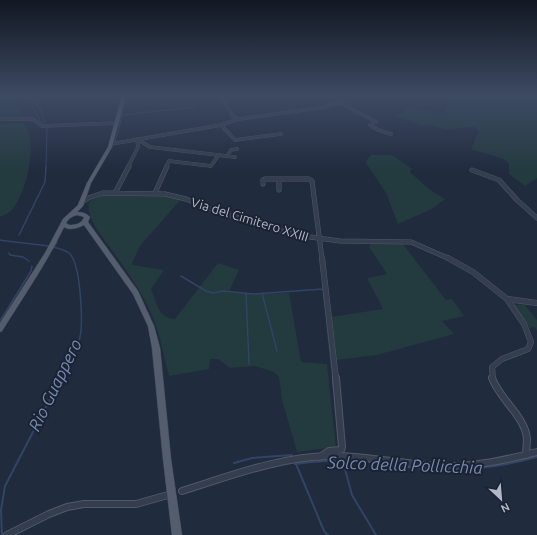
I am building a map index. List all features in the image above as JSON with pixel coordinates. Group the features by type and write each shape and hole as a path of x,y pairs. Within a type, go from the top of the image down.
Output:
{"main road":[{"path":"0,329 48,252 66,219 71,216 80,204 89,183 111,144 116,123"},
{"path":"57,236 85,222 87,217 83,214 80,204"},
{"path":"71,216 83,214"},
{"path":"85,222 140,300 149,320 158,360 167,459 177,535"},
{"path":"64,223 66,226 86,228 92,232"}],"street":[{"path":"36,121 42,126 116,123"},
{"path":"111,144 232,121"},
{"path":"374,121 376,122 370,124 371,126 391,134"},
{"path":"221,124 235,140 281,134"},
{"path":"137,139 150,147 235,157"},
{"path":"115,193 138,147 137,139"},
{"path":"227,156 231,150 237,148"},
{"path":"155,193 169,161 211,166 218,156"},
{"path":"472,170 499,180 517,200 537,218"},
{"path":"263,184 264,179 309,179 312,181 334,358 342,447 341,450 329,451 320,457"},
{"path":"279,179 279,190"},
{"name":"Via del Cimitero XXIII","path":"80,204 95,195 115,193 155,193 186,199 213,210 295,235 340,241 405,242 418,244 442,254 473,272 507,299"},
{"path":"507,299 537,303"},
{"path":"507,299 528,332 531,346 524,351 496,362 492,367 491,377 496,387 518,418 524,431 527,439 526,455"},
{"path":"182,491 268,466 293,460 320,457 375,458 442,466 482,464 537,452"},
{"path":"7,535 67,507 84,504 136,504 168,495"}],"green space":[{"path":"409,121 537,121 537,178 525,186 509,174 509,164 504,159 471,149 479,131 475,127 445,129 430,125 423,126"},
{"path":"23,123 29,133 31,143 28,174 21,195 16,204 10,212 0,217 0,124"},
{"path":"371,155 392,155 412,169 410,172 429,189 445,199 432,209 398,224 386,193 366,163"},
{"path":"153,192 183,197 140,246 132,263 133,265 164,270 151,289 159,309 165,316 175,319 218,263 239,270 229,292 264,294 289,293 301,362 327,364 336,447 297,452 282,400 279,377 274,372 255,366 230,368 218,359 210,359 209,369 169,376 159,334 142,295 93,222 88,208 89,201 102,195"},
{"path":"402,243 446,300 452,299 464,316 442,321 454,334 377,355 337,360 331,317 383,309 367,278 387,274 369,247 371,244"},
{"path":"524,304 537,320 537,331 534,327 530,328 513,305"}],"waterway":[{"path":"40,121 45,123"},
{"path":"119,128 121,121"},
{"path":"46,167 47,127"},
{"path":"115,142 119,130"},
{"path":"19,235 45,182 46,166"},
{"name":"Rio Guappero","path":"0,240 53,248"},
{"name":"Rio Guappero","path":"53,248 57,242"},
{"name":"Rio Guappero","path":"53,248 69,253 73,259 79,280 81,306 80,337 60,379"},
{"path":"9,253 10,255 23,257 29,261"},
{"path":"0,321 31,271 32,266"},
{"path":"181,276 206,291 213,293 223,291 262,293"},
{"path":"323,287 333,379"},
{"path":"262,293 323,289"},
{"path":"262,293 277,351"},
{"path":"246,294 249,364"},
{"name":"Rio Guappero","path":"2,535 1,510 5,486 61,378"},
{"path":"333,378 334,390"},
{"path":"335,400 336,414"},
{"name":"Solco della Pollicchia","path":"234,463 252,458 292,455"},
{"name":"Solco della Pollicchia","path":"295,464 356,460 420,468 469,469 496,466 537,457"},
{"path":"296,464 324,531 328,535"},
{"path":"345,469 352,495 376,535"}]}
